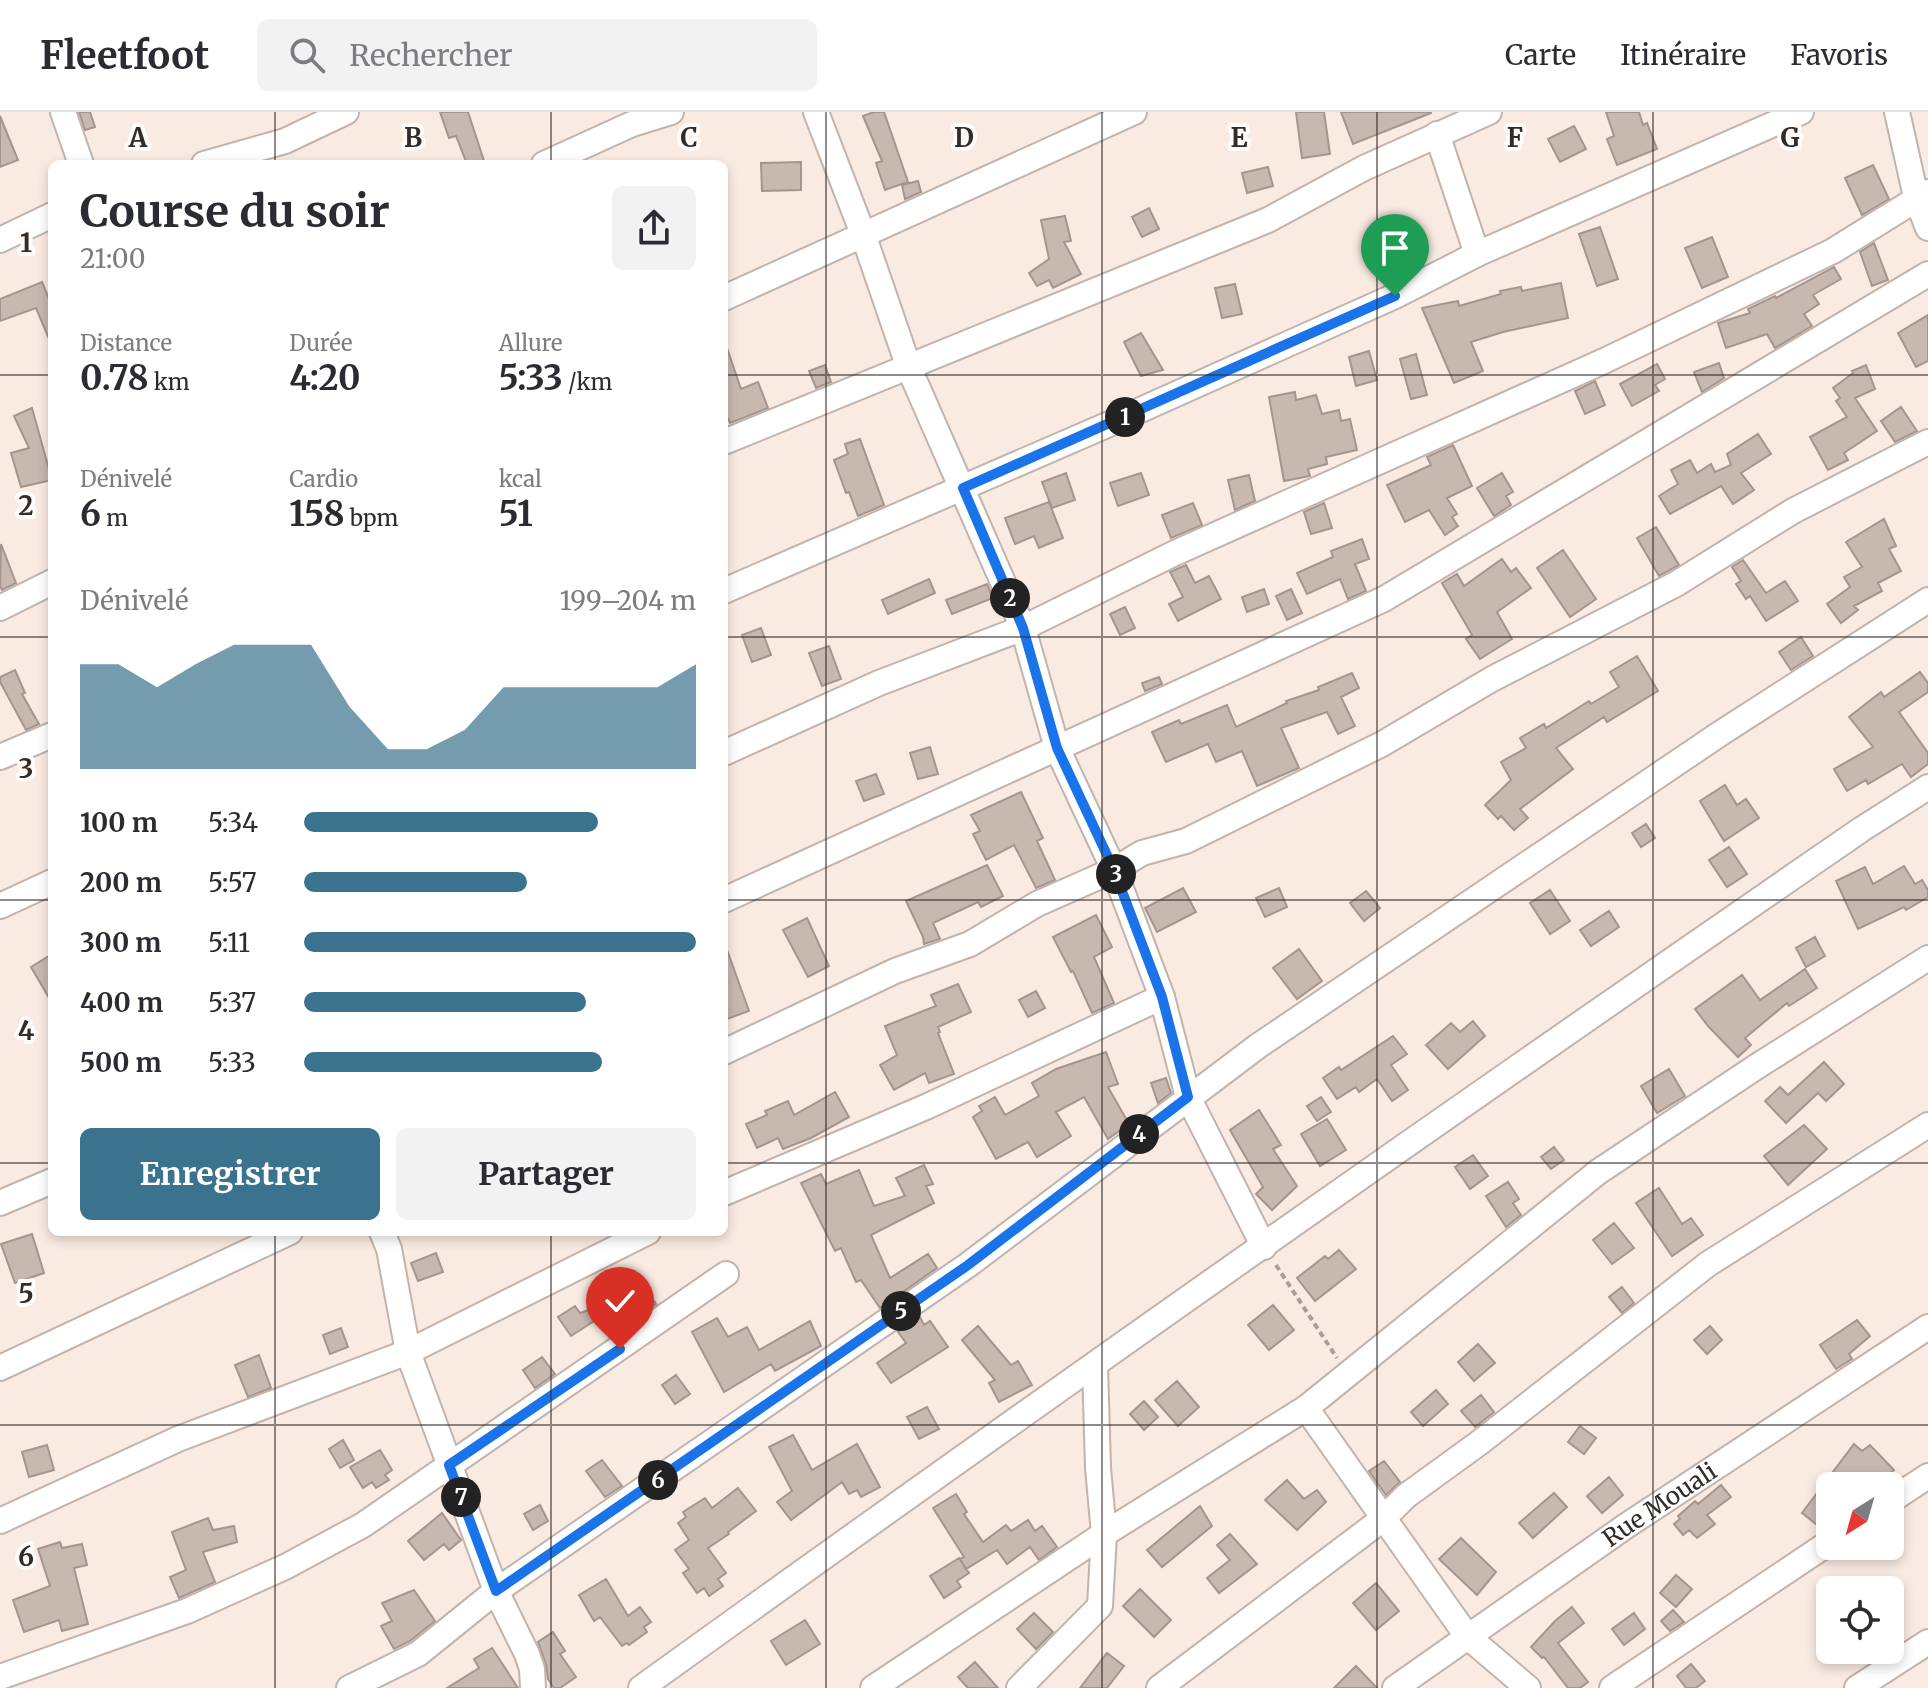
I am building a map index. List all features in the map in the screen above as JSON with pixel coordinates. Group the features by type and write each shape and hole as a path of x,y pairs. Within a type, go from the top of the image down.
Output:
{"street":[{"path":"63,112 80,160"},
{"path":"218,160 285,141 346,112"},
{"path":"553,160 632,124 671,112"},
{"path":"816,112 863,234 909,368 1023,628 1057,748 1114,870 1162,997 1188,1097 1264,1247"},
{"path":"728,296 1134,112"},
{"path":"728,440 1268,220 1364,168 1489,112"},
{"path":"728,589 1395,296 1477,254 1801,112"},
{"path":"1897,112 1922,194 1928,228"},
{"path":"1437,134 1477,254"},
{"path":"728,751 879,683 1023,628 1175,553 1604,361 1819,258 1922,194"},
{"path":"0,240 48,217"},
{"path":"728,898 1384,599 1928,274"},
{"path":"728,1050 895,971 970,944 1037,904 1114,870 1142,853 1186,841 1382,744 1492,679 1676,584 1793,511 1928,442"},
{"path":"0,608 48,584"},
{"path":"349,1688 418,1654 496,1591 968,1265 1258,1046 1721,733 1928,600"},
{"path":"0,757 48,737"},
{"path":"641,1688 975,1447 1264,1247 1443,1118 1849,838 1928,787"},
{"path":"0,906 48,884"},
{"path":"873,1688 1104,1534 1306,1408 1598,1172 1928,958"},
{"path":"728,1191 928,1106 1162,997"},
{"path":"1159,1688 1384,1518 1406,1496 1479,1443 1708,1264 1928,1125"},
{"path":"0,1203 48,1183"},
{"path":"0,1368 281,1236"},
{"path":"384,1236 389,1249 408,1352 496,1591 527,1654 533,1688"},
{"path":"0,1521 178,1439 408,1352 640,1236"},
{"path":"0,1677 187,1611 285,1567 363,1525 726,1274"},
{"name":"Rue Mouali","path":"1395,1688 1626,1526 1928,1327"},
{"path":"1019,1688 1100,1606 1104,1534 1098,1468 1095,1365"},
{"path":"1306,1408 1467,1636 1528,1688"},
{"path":"1904,1492 1928,1476"},
{"path":"1612,1688 1816,1551"},
{"path":"1857,1688 1928,1642"}],"path":[{"path":"1264,1247 1348,1375"}],"building":[{"path":"79,112 90,112 95,127 85,130"},
{"path":"440,112 468,112 484,160 465,160 456,136 449,138"},
{"path":"884,112 908,182 885,190 876,163 882,161 863,116"},
{"path":"1296,112 1324,112 1330,154 1302,158"},
{"path":"1341,112 1431,112 1431,113 1353,144"},
{"path":"1606,112 1639,112 1657,149 1617,165 1607,139 1614,136"},
{"path":"0,116 18,160 0,167"},
{"path":"1574,126 1586,149 1560,162 1548,139"},
{"path":"801,162 801,190 762,191 761,163"},
{"path":"1873,165 1889,199 1862,215 1845,178"},
{"path":"1268,167 1273,186 1247,193 1242,173"},
{"path":"918,181 921,192 905,199 902,185"},
{"path":"1149,208 1159,229 1142,237 1132,217"},
{"path":"1065,216 1071,241 1064,242 1081,274 1053,288 1049,280 1037,286 1029,273 1049,259 1041,220"},
{"path":"1600,227 1618,279 1597,286 1579,234"},
{"path":"1401,228 1404,246 1384,249 1381,232"},
{"path":"1712,237 1728,277 1702,288 1685,248"},
{"path":"1874,243 1888,280 1872,286 1860,252"},
{"path":"1834,267 1841,279 1813,295 1819,304 1804,314 1812,326 1775,348 1767,334 1726,348 1718,323 1750,313 1748,309 1776,298"},
{"path":"42,282 48,296 48,336 36,308 0,321 0,299"},
{"path":"1561,283 1568,318 1471,342 1483,371 1454,383 1422,308 1458,301 1459,306 1501,294 1500,291 1521,287 1522,291"},
{"path":"1235,284 1242,314 1222,318 1215,288"},
{"path":"1928,315 1928,361 1916,367 1898,333"},
{"path":"1141,333 1163,370 1141,376 1124,342"},
{"path":"728,351 741,389 758,382 768,408 730,423"},
{"path":"1369,351 1377,380 1356,386 1349,357"},
{"path":"1416,354 1427,395 1411,399 1400,359"},
{"path":"1719,363 1724,378 1702,392 1694,372"},
{"path":"1657,364 1665,379 1655,385 1659,391 1632,406 1620,384"},
{"path":"825,365 831,382 816,388 809,371"},
{"path":"1866,365 1875,389 1855,398 1877,431 1844,453 1848,460 1828,470 1810,437 1847,417 1836,401 1840,398 1833,388 1852,371"},
{"path":"1595,381 1605,405 1585,414 1575,391"},
{"path":"1295,392 1296,400 1316,395 1322,414 1339,410 1341,421 1350,419 1357,450 1326,457 1327,464 1308,469 1310,476 1284,481 1269,397"},
{"path":"1901,407 1917,431 1895,442 1881,421"},
{"path":"32,408 48,466 48,481 21,487 11,453 29,448 14,416"},
{"path":"1758,434 1771,454 1741,473 1754,490 1733,504 1721,486 1670,514 1659,496 1678,484 1671,470 1690,460 1697,473 1711,464 1715,472 1731,465 1727,454"},
{"path":"860,439 884,505 858,516 834,460 848,454 845,444"},
{"path":"1453,445 1472,486 1447,498 1457,514 1452,517 1458,526 1445,535 1429,510 1405,522 1387,485 1431,465 1427,457"},
{"path":"1066,473 1075,500 1052,508 1042,482"},
{"path":"1141,473 1149,495 1118,506 1110,483"},
{"path":"1502,473 1513,492 1506,496 1511,505 1494,516 1477,488"},
{"path":"1249,475 1255,501 1235,510 1228,480"},
{"path":"1049,502 1063,538 1039,548 1034,536 1015,544 1005,518"},
{"path":"1193,503 1202,525 1171,538 1162,515"},
{"path":"1324,503 1332,528 1311,534 1304,512"},
{"path":"1884,519 1896,546 1889,549 1901,571 1878,583 1882,591 1854,606 1858,610 1841,623 1827,604 1850,587 1844,577 1862,567 1846,542"},
{"path":"1656,527 1679,565 1659,576 1637,538"},
{"path":"1362,539 1369,559 1355,564 1366,591 1348,599 1340,579 1307,594 1297,573 1333,557 1331,551"},
{"path":"1,544 16,583 2,590 0,586"},
{"path":"1563,550 1596,599 1570,617 1537,568"},
{"path":"1502,559 1511,572 1516,568 1531,588 1497,612 1512,639 1480,659 1466,639 1472,635 1442,583 1457,574 1464,586"},
{"path":"1743,560 1766,593 1785,581 1798,601 1766,621 1750,596 1746,599 1736,584 1741,581 1732,567"},
{"path":"1186,565 1195,583 1209,576 1221,599 1178,621 1169,604 1183,597 1170,572"},
{"path":"929,579 935,593 888,614 882,600"},
{"path":"987,584 993,598 952,614 946,600"},
{"path":"1264,589 1269,604 1247,612 1242,597"},
{"path":"1291,589 1302,613 1287,620 1276,596"},
{"path":"1125,607 1135,628 1120,635 1110,614"},
{"path":"761,628 771,655 752,662 742,635"},
{"path":"1801,637 1813,656 1791,670 1779,652"},
{"path":"829,646 841,679 822,686 809,653"},
{"path":"1637,656 1658,691 1607,722 1604,717 1556,748 1573,769 1520,809 1528,818 1514,830 1501,816 1498,819 1485,805 1511,780 1501,762 1526,748 1520,738 1544,724 1546,728 1589,701 1591,704 1619,687 1610,672"},
{"path":"15,670 25,693 22,694 39,724 26,730 0,682 0,677"},
{"path":"1920,672 1928,683 1928,692 1899,712 1928,753 1928,764 1911,777 1902,764 1868,784 1866,780 1847,791 1834,769 1873,747 1849,717 1881,692 1884,697"},
{"path":"1352,673 1359,688 1341,697 1355,726 1338,734 1327,712 1281,728 1299,768 1257,786 1242,751 1216,762 1208,744 1166,762 1152,732 1227,705 1236,727 1286,701 1319,690 1318,687"},
{"path":"1159,677 1162,684 1145,691 1142,683"},
{"path":"930,747 938,774 918,779 910,753"},
{"path":"876,774 884,794 864,801 856,781"},
{"path":"1725,785 1737,805 1746,799 1759,818 1724,841 1700,801"},
{"path":"1021,792 1043,838 1037,841 1055,880 1036,888 1014,845 986,860 973,834 980,831 971,815"},
{"path":"1646,824 1655,838 1641,847 1632,833"},
{"path":"1729,847 1747,874 1727,887 1709,860"},
{"path":"987,865 1003,896 981,907 978,902 933,923 940,939 924,944 906,901"},
{"path":"1904,866 1915,884 1922,880 1928,897 1906,910 1904,907 1858,929 1836,881 1865,867 1873,884"},
{"path":"1183,888 1196,912 1157,932 1145,908"},
{"path":"1279,888 1287,907 1265,917 1256,898"},
{"path":"1550,890 1570,921 1550,934 1530,903"},
{"path":"1366,891 1380,908 1364,921 1350,903"},
{"path":"1609,911 1619,927 1591,946 1580,930"},
{"path":"1096,915 1112,947 1094,957 1114,1003 1092,1013 1053,937"},
{"path":"807,918 829,966 808,977 783,930"},
{"path":"1815,937 1825,956 1806,967 1796,948"},
{"path":"1299,949 1322,981 1297,999 1273,968"},
{"path":"728,953 749,1011 728,1019"},
{"path":"48,956 48,996 31,967"},
{"path":"1805,969 1817,988 1789,1006 1787,1003 1745,1038 1751,1045 1738,1057 1695,1009 1742,975 1760,1000"},
{"path":"958,984 971,1012 938,1027 954,1074 929,1083 925,1073 894,1090 880,1065 897,1055 885,1026 936,1006 931,995"},
{"path":"1036,991 1045,1008 1028,1017 1019,1000"},
{"path":"1473,1021 1485,1036 1448,1069 1426,1045 1451,1023 1460,1032"},
{"path":"1393,1036 1407,1054 1391,1065 1408,1090 1392,1101 1377,1079 1359,1092 1356,1087 1337,1099 1323,1078 1339,1067 1341,1070"},
{"path":"1106,1052 1118,1084 1108,1087 1129,1124 1108,1139 1084,1097 1056,1112 1071,1136 1037,1157 1028,1142 996,1159 973,1117 982,1111 979,1106 995,1097 1005,1115 1039,1096 1032,1083 1056,1069"},
{"path":"1824,1062 1844,1084 1826,1101 1818,1093 1786,1123 1765,1101 1780,1087 1788,1095"},
{"path":"1669,1069 1685,1096 1657,1113 1641,1086"},
{"path":"1166,1078 1171,1093 1158,1103 1151,1083"},
{"path":"835,1092 849,1117 783,1149 778,1138 757,1148 746,1124 788,1101 794,1115"},
{"path":"1321,1097 1331,1112 1317,1121 1307,1106"},
{"path":"1259,1110 1281,1145 1273,1149 1297,1186 1272,1210 1256,1194 1263,1187 1230,1130"},
{"path":"1327,1119 1346,1150 1320,1166 1301,1134"},
{"path":"1804,1125 1827,1149 1788,1185 1764,1156"},
{"path":"1554,1147 1564,1160 1551,1169 1541,1157"},
{"path":"1473,1155 1488,1176 1470,1189 1455,1167"},
{"path":"924,1165 933,1184 926,1186 934,1203 871,1235 890,1278 928,1254 937,1268 880,1308 861,1280 856,1282 841,1248 835,1251 801,1183 821,1174 826,1184 859,1170 874,1206 905,1196 896,1178"},
{"path":"1508,1182 1519,1199 1513,1203 1521,1215 1506,1227 1486,1196"},
{"path":"1659,1188 1682,1224 1691,1218 1703,1235 1672,1256 1636,1203"},
{"path":"1614,1223 1634,1248 1612,1264 1593,1240"},
{"path":"32,1234 44,1273 15,1283 1,1244"},
{"path":"1339,1250 1356,1269 1315,1301 1297,1278 1325,1256 1328,1259"},
{"path":"436,1253 443,1272 418,1281 411,1263"},
{"path":"641,1281 656,1304 632,1321 628,1314 601,1324 599,1318 571,1336 558,1317 575,1306 580,1313 618,1300 616,1297"},
{"path":"1622,1287 1634,1303 1622,1313 1609,1297"},
{"path":"1273,1305 1294,1330 1269,1350 1248,1325"},
{"path":"920,1317 924,1325 930,1321 948,1347 891,1383 877,1363 906,1343 898,1332"},
{"path":"717,1318 728,1337 747,1327 759,1350 810,1321 821,1346 775,1371 771,1364 724,1392 692,1332"},
{"path":"1857,1320 1870,1336 1849,1354 1852,1359 1836,1369 1820,1345"},
{"path":"978,1326 1011,1365 1018,1361 1032,1385 999,1402 989,1383 995,1380 962,1340"},
{"path":"1710,1326 1722,1340 1707,1354 1694,1340"},
{"path":"341,1328 348,1347 330,1354 323,1335"},
{"path":"1478,1344 1495,1363 1474,1381 1458,1362"},
{"path":"259,1355 271,1388 248,1397 235,1365"},
{"path":"542,1357 555,1374 535,1388 523,1370"},
{"path":"676,1375 690,1394 675,1404 662,1385"},
{"path":"1177,1381 1199,1407 1178,1426 1155,1400"},
{"path":"1436,1390 1448,1404 1423,1426 1411,1412"},
{"path":"1481,1395 1494,1412 1475,1427 1461,1411"},
{"path":"1144,1401 1158,1417 1144,1430 1130,1414"},
{"path":"927,1407 939,1429 919,1439 907,1417"},
{"path":"1580,1426 1596,1438 1584,1454 1568,1442"},
{"path":"793,1435 812,1470 857,1444 880,1487 861,1497 857,1490 849,1494 842,1482 791,1520 777,1502 792,1491 769,1447"},
{"path":"343,1440 354,1460 340,1468 329,1449"},
{"path":"1854,1444 1862,1451 1870,1445 1894,1470 1892,1472 1833,1472"},
{"path":"47,1445 54,1470 29,1477 22,1452"},
{"path":"380,1450 392,1470 385,1475 389,1480 376,1488 372,1482 363,1488 350,1467"},
{"path":"602,1460 622,1486 605,1497 586,1471"},
{"path":"1384,1461 1400,1482 1386,1495 1369,1471"},
{"path":"1609,1477 1623,1495 1602,1513 1587,1496"},
{"path":"1287,1480 1304,1499 1317,1490 1326,1502 1297,1530 1265,1500"},
{"path":"1721,1485 1731,1497 1707,1515 1715,1524 1697,1538 1689,1530 1683,1535 1674,1524 1680,1519 1678,1516"},
{"path":"738,1488 756,1511 708,1548 726,1573 718,1579 723,1586 709,1596 704,1588 697,1593 683,1573 689,1569 675,1550 689,1540 678,1523 686,1517 683,1512 705,1498 712,1508"},
{"path":"1554,1493 1567,1507 1533,1538 1519,1523"},
{"path":"956,1494 967,1512 964,1514 983,1542 1006,1525 1011,1531 1028,1520 1035,1531 1042,1526 1057,1547 1039,1560 1030,1547 1007,1564 997,1550 966,1569 960,1559 964,1557 933,1508"},
{"path":"1816,1494 1816,1524 1802,1513"},
{"path":"540,1505 548,1521 533,1530 524,1514"},
{"path":"1200,1506 1212,1526 1162,1567 1147,1550"},
{"path":"442,1513 461,1540 449,1550 444,1544 424,1560 408,1541"},
{"path":"208,1518 213,1530 234,1526 237,1542 203,1552 215,1582 179,1598 170,1577 186,1570 172,1532"},
{"path":"1230,1534 1257,1564 1219,1593 1207,1578 1230,1560 1217,1545"},
{"path":"1461,1538 1496,1572 1477,1595 1439,1559"},
{"path":"60,1542 62,1548 82,1544 87,1565 74,1568 88,1624 62,1631 59,1620 24,1632 13,1600 50,1586 38,1549"},
{"path":"959,1558 969,1573 957,1581 961,1587 944,1598 930,1576"},
{"path":"1676,1575 1692,1589 1676,1607 1660,1593"},
{"path":"606,1579 628,1616 640,1607 651,1622 644,1627 647,1632 629,1645 622,1646 600,1617 594,1621 579,1595"},
{"path":"1376,1583 1399,1611 1376,1630 1353,1603"},
{"path":"1140,1589 1171,1620 1154,1637 1123,1606"},
{"path":"414,1590 435,1621 410,1641 394,1649 381,1626 392,1621 382,1603"},
{"path":"1572,1607 1584,1623 1558,1643 1588,1682 1580,1688 1568,1688 1544,1657 1531,1647"},
{"path":"1673,1610 1684,1622 1670,1631 1661,1621"},
{"path":"1034,1613 1053,1632 1036,1649 1017,1629"},
{"path":"1634,1613 1645,1629 1624,1645 1612,1629"},
{"path":"805,1620 820,1644 786,1665 771,1641"},
{"path":"553,1632 565,1651 560,1654 576,1677 560,1688 554,1688 548,1679 538,1642"},
{"path":"492,1648 518,1688 447,1688 479,1668 474,1659"},
{"path":"1107,1653 1124,1666 1107,1688 1080,1688"},
{"path":"975,1662 998,1688 968,1688 958,1677"},
{"path":"1691,1664 1705,1681 1696,1688 1686,1688 1677,1676"},
{"path":"1356,1666 1377,1688 1334,1688"}],"route":[{"path":"620,1349 449,1465 496,1591 968,1265 1188,1097 1162,997 1114,870 1057,748 1023,628 963,488 1395,296"}]}
